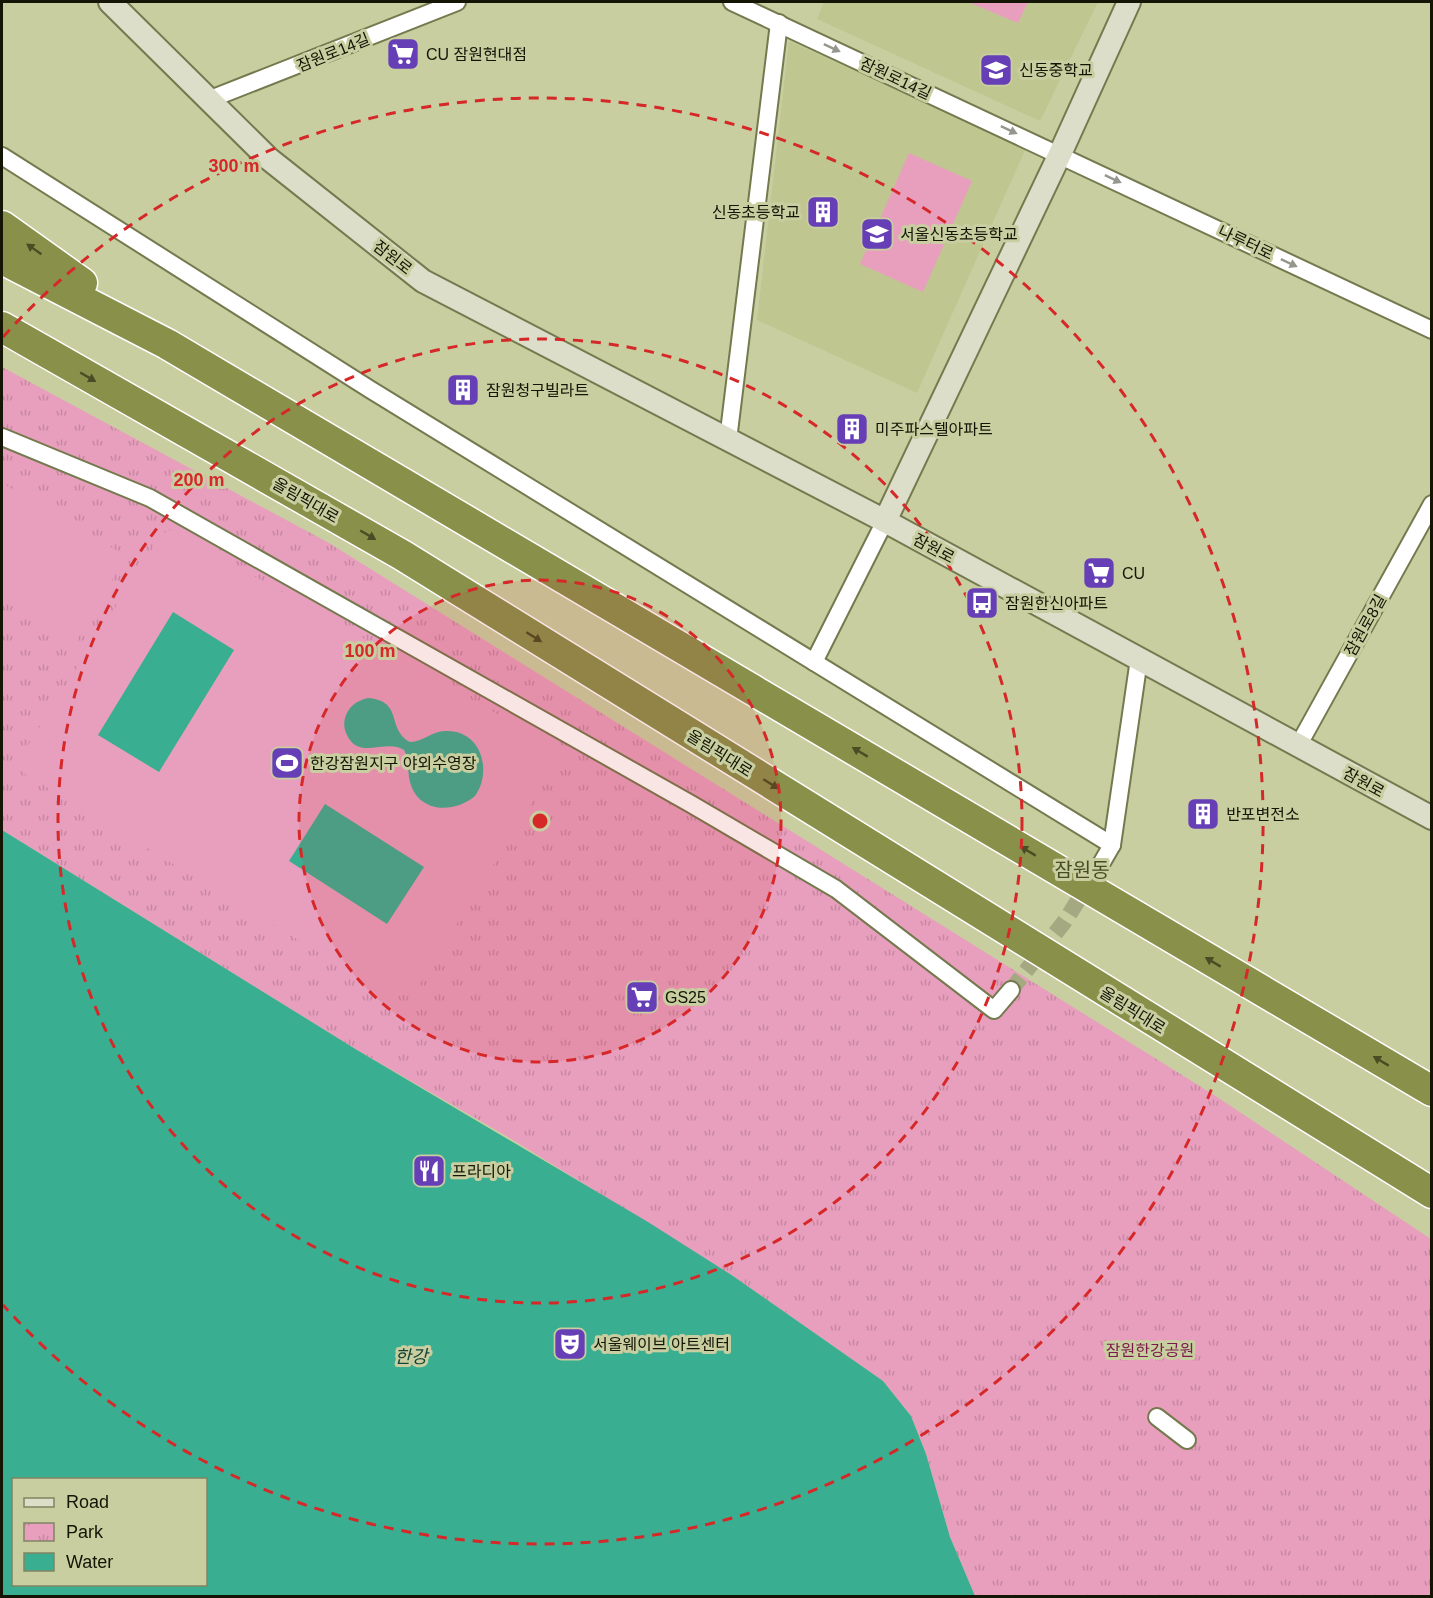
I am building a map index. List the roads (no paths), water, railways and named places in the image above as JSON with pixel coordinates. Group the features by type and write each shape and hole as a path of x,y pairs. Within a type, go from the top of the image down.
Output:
{"highway":[{"path":"2,226 167,344"},
{"path":"2,259 167,344 1431,1091"},
{"name":"올림픽대로","path":"2,327 402,555 1431,1193"},
{"path":"2,341 62,362"}],"main road":[{"name":"잠원로","path":"110,2 269,159 423,281 885,521 1431,818"},
{"path":"885,521 1130,2"}],"street":[{"name":"잠원로14길","path":"208,100 457,2"},
{"name":"잠원로14길","path":"732,2 1060,154"},
{"path":"728,440 779,23"},
{"name":"나루터로","path":"1060,154 1431,330"},
{"path":"2,156 362,384 1112,846"},
{"path":"2,437 150,498 704,812 836,889 994,1010 1011,990"},
{"name":"잠원로8길","path":"1298,746 1431,504"},
{"path":"814,663 885,521"},
{"path":"1101,864 1112,846 1139,659"},
{"path":"1157,1417 1187,1440"}],"water":[{"path":"173,612 234,650 159,772 98,735"},
{"path":"368,698 386,704 391,710 398,730 410,742 445,731 457,732 475,744 483,764 483,775 475,796 467,802 447,808 429,805 414,792 404,750 389,746 365,748 351,742 344,725 346,716 354,704"},
{"path":"325,804 424,867 387,924 289,861"},
{"name":"한강","path":"2,830 357,1050 648,1222 733,1276 883,1381 911,1416 926,1454 950,1537 975,1596 2,1596"}],"tunnel":[{"path":"1011,990 1065,921 1101,864"}],"place":[{"name":"CU 잠원현대점","path":"403,54"},
{"name":"신동중학교","path":"996,70"},
{"name":"신동초등학교","path":"823,212"},
{"name":"서울신동초등학교","path":"877,234"},
{"name":"잠원청구빌라트","path":"463,390"},
{"name":"미주파스텔아파트","path":"852,429"},
{"name":"CU","path":"1099,573"},
{"name":"잠원한신아파트","path":"982,603"},
{"name":"한강잠원지구 야외수영장","path":"287,763"},
{"name":"반포변전소","path":"1203,814"},
{"name":"GS25","path":"642,997"},
{"name":"프라디아","path":"429,1171"},
{"name":"서울웨이브 아트센터","path":"570,1344"}],"district":[{"name":"잠원동","path":"1082,870"}],"park label":[{"name":"잠원한강공원","path":"1150,1350"}]}
